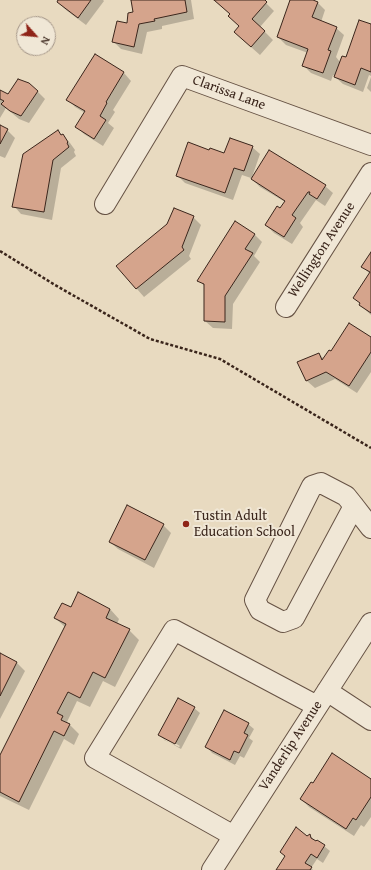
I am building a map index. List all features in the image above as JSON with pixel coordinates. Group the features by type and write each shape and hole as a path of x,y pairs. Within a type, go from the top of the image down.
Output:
{"street":[{"name":"Clarissa Lane","path":"105,204 182,76 371,145"},
{"name":"Wellington Avenue","path":"286,307 371,173"},
{"path":"354,506 294,618 284,622 260,610 255,600 312,486 321,483 346,496 354,506 371,528"},
{"name":"Vanderlip Avenue","path":"212,870 371,623"},
{"path":"234,836 95,758 174,630 322,699 371,720"}],"path":[{"path":"0,251 150,339 220,359 371,448"}],"building":[{"path":"58,0 91,0 78,18 57,2"},
{"path":"131,0 185,0 187,12 154,19 155,21 139,24 134,47 112,42 117,21 127,23 128,13 133,12"},
{"path":"214,0 265,0 267,2 252,19 265,31 251,47 234,32 239,26 228,16 230,14"},
{"path":"290,0 313,0 318,2 312,17 337,27 328,50 331,51 323,73 302,66 308,49 277,37"},
{"path":"359,20 371,24 371,72 361,68 355,85 334,77 342,56 346,57"},
{"path":"95,54 124,72 106,102 107,103 100,116 106,120 94,139 75,127 85,111 66,100"},
{"path":"18,79 29,83 38,91 21,116 10,111 1,104 4,101 0,99 0,90 8,94"},
{"path":"0,125 8,129 0,144"},
{"path":"58,130 61,135 63,134 69,147 53,160 44,212 12,207 23,154"},
{"path":"230,138 253,146 244,171 234,168 225,193 176,176 188,142 209,150 210,148 224,153"},
{"path":"269,150 326,185 317,199 309,194 310,192 308,192 292,215 296,218 284,237 265,225 277,206 280,208 285,201 251,179"},
{"path":"174,208 194,216 182,247 184,250 136,289 116,266 167,224"},
{"path":"235,221 255,234 245,249 253,253 225,296 225,322 204,321 204,284 197,281"},
{"path":"371,252 371,313 359,305 360,303 353,298 370,272 361,267"},
{"path":"349,323 371,337 371,352 349,386 326,372 306,381 297,362 319,353 322,360 329,350 331,351"},
{"path":"127,505 164,524 145,560 109,542"},
{"path":"78,592 110,609 106,618 130,629 105,678 93,672 80,698 68,692 57,713 63,716 61,720 70,724 64,736 54,731 19,802 0,792 0,755 66,624 54,618 62,603 71,607"},
{"path":"0,653 17,662 0,696"},
{"path":"178,698 195,707 175,744 158,735"},
{"path":"224,710 249,723 244,733 248,735 239,753 234,751 230,760 205,747"},
{"path":"332,753 371,779 371,797 356,820 353,818 346,829 300,799 311,782 313,783"},
{"path":"296,827 307,836 310,834 311,838 325,845 317,858 311,854 305,863 312,867 310,870 276,870 285,856 280,852"}],"place":[{"name":"Tustin Adult Education School","path":"186,524"}]}
